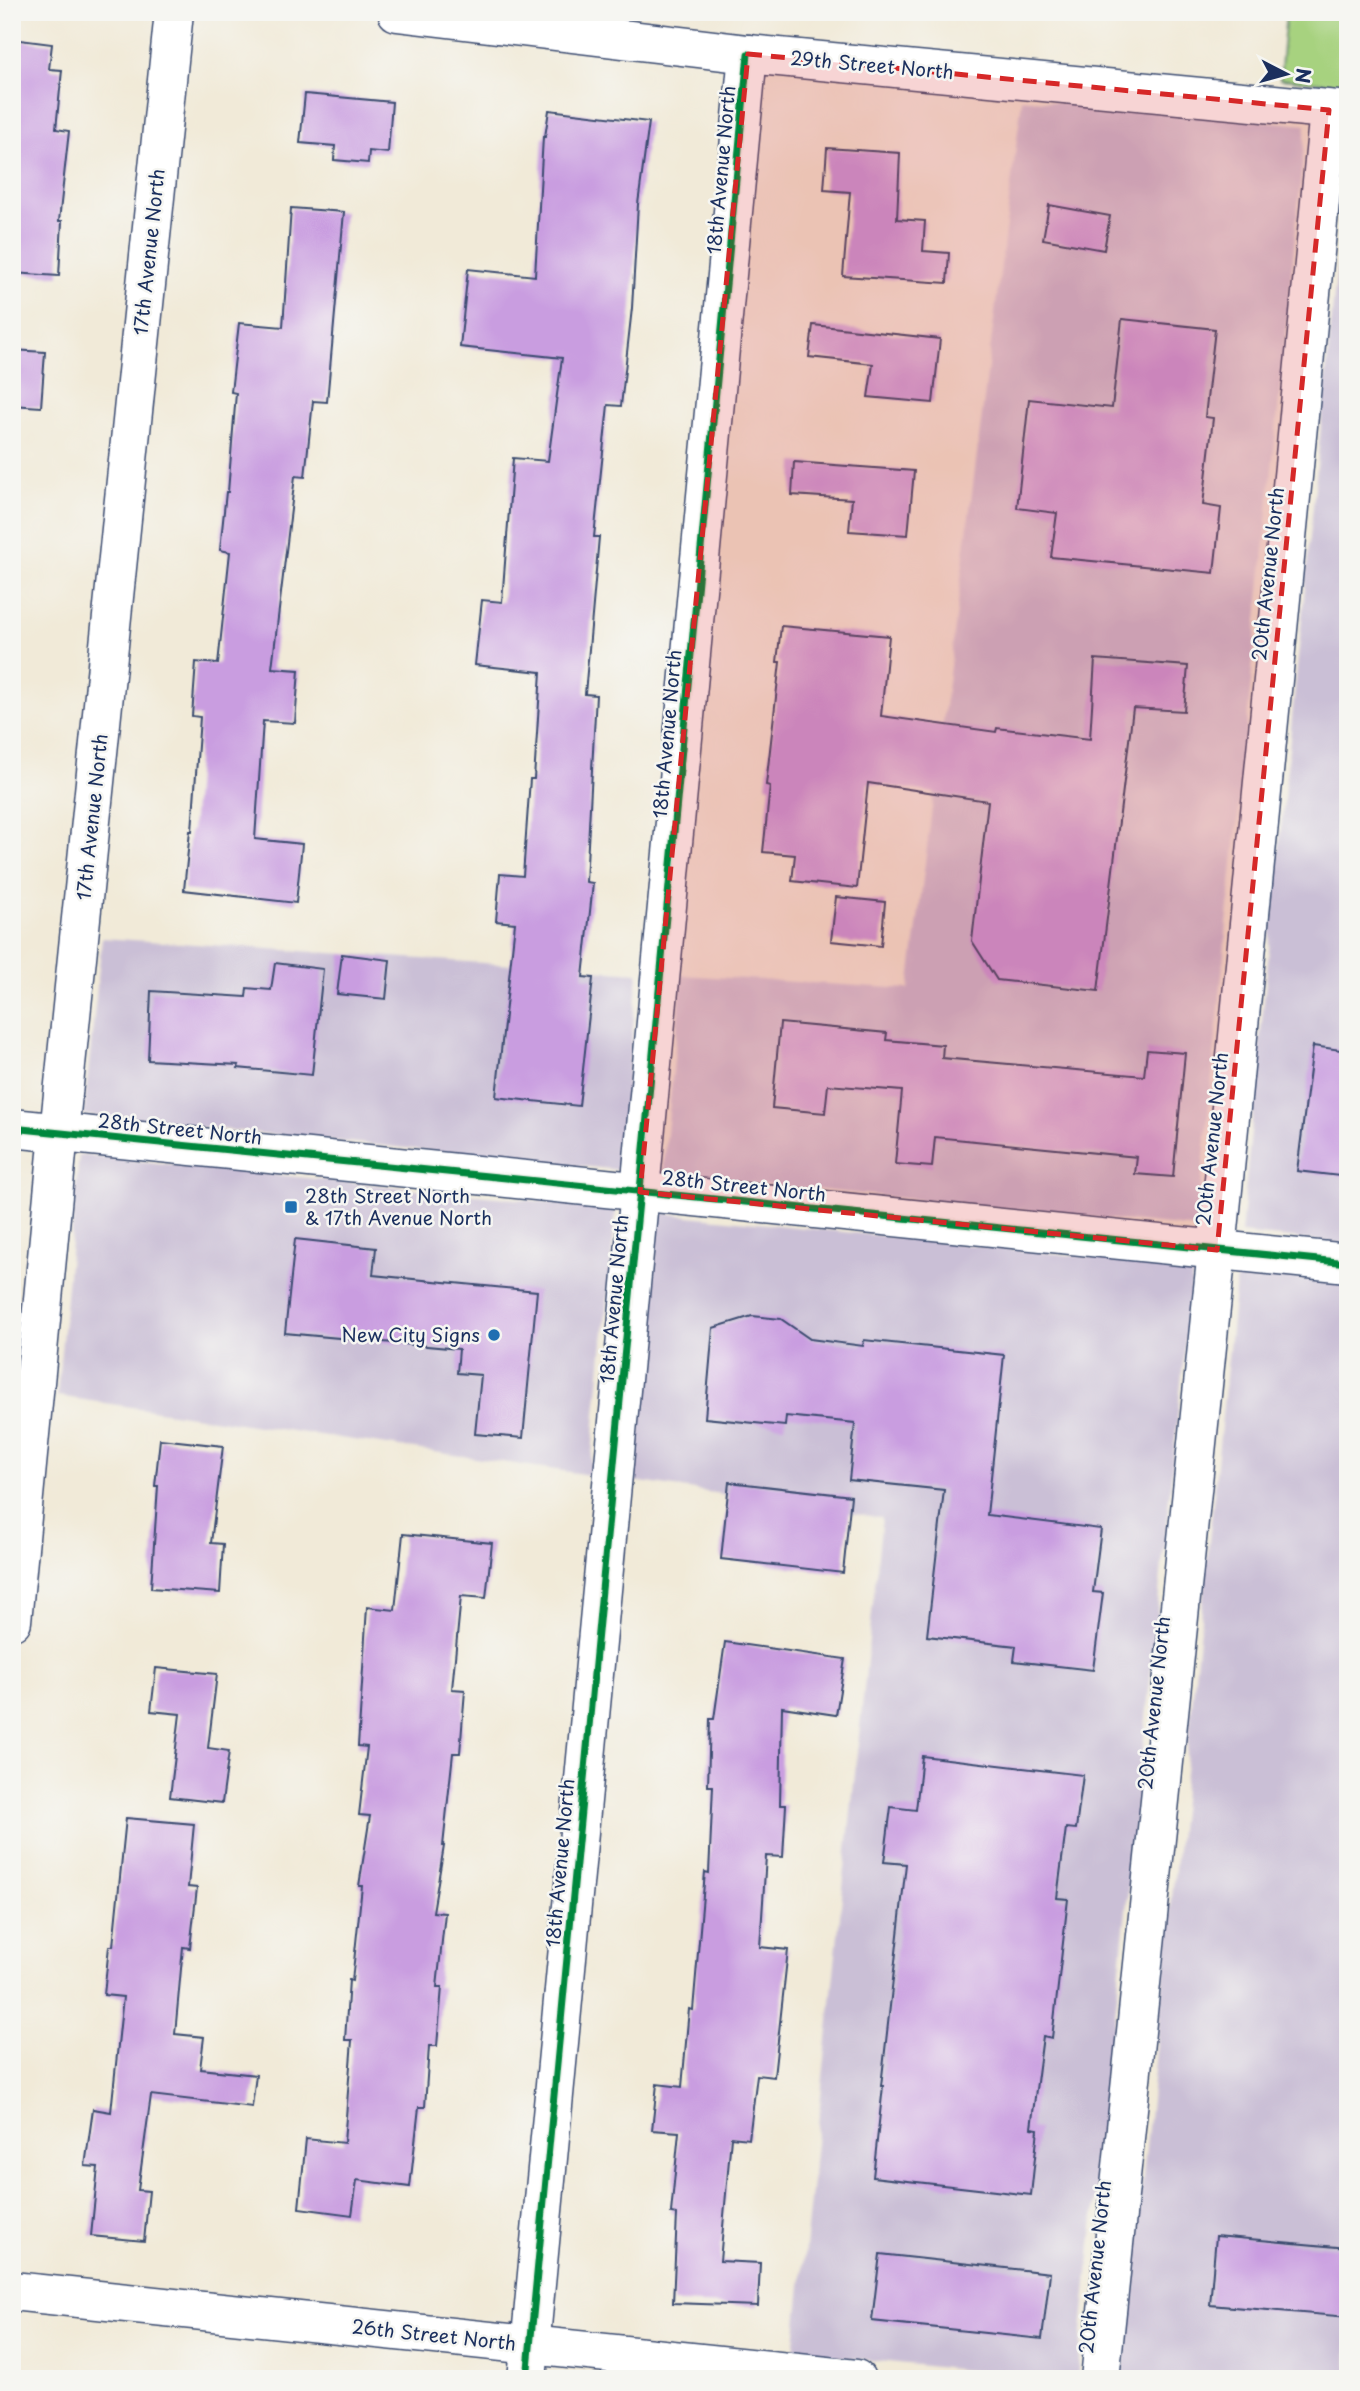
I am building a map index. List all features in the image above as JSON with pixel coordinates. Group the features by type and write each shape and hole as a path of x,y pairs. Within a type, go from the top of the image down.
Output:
{"street":[{"name":"17th Avenue North","path":"12,1621 59,1133 174,12"},
{"name":"29th Street North","path":"397,12 748,54 1338,111"},
{"name":"18th Avenue North","path":"528,2362 748,54"},
{"name":"20th Avenue North","path":"1100,2379 1338,111"},
{"name":"28th Street North","path":"12,1128 1348,1264"},
{"name":"26th Street North","path":"12,2291 528,2362 856,2379"}],"highlighted area":[{"path":"748,54 1329,110 1217,1250 640,1192"}],"shaded area":[{"path":"1022,99 1306,125 1197,1228 663,1174 682,975 909,989"},
{"path":"1348,154 1348,1244 1241,1233"},
{"path":"102,938 638,973 619,1170 84,1115"},
{"path":"79,1155 616,1209 590,1475 57,1396"},
{"path":"660,1213 1193,1268 1077,2379 1048,2379 794,2352 882,1518 634,1481"},
{"path":"1237,1272 1348,1283 1348,2379 1122,2379"}],"green space":[{"path":"1286,12 1348,12 1348,85 1280,79"}],"building":[{"path":"12,39 52,44 49,69 62,70 56,129 69,131 59,221 62,221 59,276 12,273"},
{"path":"305,94 392,102 388,153 369,151 368,163 334,160 335,146 300,143"},
{"path":"549,110 649,122 638,204 632,308 621,406 608,405 594,537 599,537 585,694 596,695 586,882 593,883 583,977 593,978 579,1106 496,1097 515,923 496,921 500,874 523,876 530,779 534,779 541,672 475,665 482,600 502,602 513,458 548,461 562,358 460,347 468,269 535,276 543,137"},
{"path":"827,148 900,153 897,219 925,221 923,251 949,253 947,283 843,276 850,192 824,190"},
{"path":"1049,205 1110,216 1104,250 1043,239"},
{"path":"291,208 344,212 327,402 313,401 305,477 295,476 272,668 299,670 295,723 263,721 255,839 302,844 296,903 184,890 192,831 200,717 192,716 196,662 218,664 230,552 220,550 228,492 236,393 231,392 239,323 283,327"},
{"path":"1122,319 1215,329 1205,417 1213,418 1203,505 1221,508 1214,573 1051,557 1057,513 1017,508 1029,399 1112,408"},
{"path":"813,325 940,339 933,403 868,397 873,364 809,357"},
{"path":"12,350 45,352 41,407 12,405"},
{"path":"794,462 914,471 908,535 849,531 852,499 792,495"},
{"path":"781,626 889,636 881,716 996,732 997,728 1090,739 1095,659 1188,666 1184,711 1133,708 1098,991 997,980 972,941 988,801 868,783 857,888 792,881 795,855 763,852 770,786 766,785 780,662 777,662"},
{"path":"836,897 885,902 881,946 831,941"},
{"path":"342,954 390,960 386,999 337,994"},
{"path":"275,963 323,969 312,1075 238,1068 239,1065 148,1060 151,991 246,997 247,988 271,990"},
{"path":"780,1023 887,1033 886,1040 943,1045 942,1058 1144,1076 1147,1050 1185,1053 1173,1177 1135,1174 1137,1157 935,1137 932,1167 895,1164 902,1091 828,1085 825,1113 772,1108"},
{"path":"1313,1046 1348,1051 1348,1177 1297,1171"},
{"path":"295,1239 376,1248 373,1275 537,1291 523,1438 475,1434 481,1375 457,1373 459,1349 285,1333"},
{"path":"752,1316 781,1319 810,1339 863,1346 864,1340 1004,1355 987,1515 1101,1529 1093,1592 1103,1593 1093,1670 1014,1661 1016,1646 927,1636 944,1490 849,1480 855,1423 786,1416 785,1426 705,1418 713,1328"},
{"path":"160,1439 223,1446 211,1543 223,1544 220,1593 151,1588 158,1486 155,1486"},
{"path":"729,1482 851,1496 843,1573 721,1559"},
{"path":"403,1534 492,1543 486,1598 461,1596 452,1689 465,1690 460,1753 453,1753 444,1846 433,1912 445,1913 437,1987 442,1987 437,2046 429,2046 425,2107 419,2107 410,2187 357,2180 352,2215 299,2208 306,2139 344,2143 352,2040 345,2040 349,1980 352,1981 362,1886 359,1886 370,1816 359,1815 367,1747 358,1746 367,1607 395,1610"},
{"path":"725,1642 845,1659 836,1715 782,1707 780,1805 786,1805 783,1857 766,1856 760,1947 788,1950 774,2077 757,2075 749,2139 731,2137 720,2261 760,2263 758,2306 673,2303 677,2214 671,2213 679,2132 652,2130 657,2084 682,2087 689,2009 693,2010 705,1872 709,1873 713,1786 708,1786 710,1719 714,1719"},
{"path":"156,1668 217,1674 208,1748 229,1751 222,1803 170,1797 180,1714 151,1711"},
{"path":"922,1756 1083,1775 1076,1829 1066,1828 1057,1898 1068,1899 1052,2038 1043,2036 1031,2128 1038,2129 1031,2195 873,2177 906,1864 884,1862 891,1807 916,1810"},
{"path":"126,1818 194,1824 188,1887 197,1888 190,1948 183,1947 175,2034 204,2037 200,2069 256,2075 252,2107 151,2095 138,2190 149,2191 144,2241 91,2236 98,2167 85,2166 93,2109 111,2112 123,1997 104,1995 109,1946 113,1946"},
{"path":"1216,2236 1348,2248 1348,2317 1210,2305"},
{"path":"880,2254 1050,2273 1042,2339 872,2321"}],"cycle path":[{"path":"527,2379 748,54"},
{"path":"12,1128 1348,1263"}],"place":[{"name":"28th Street North & 17th Avenue North","path":"291,1207"},
{"name":"New City Signs","path":"494,1335"}]}
